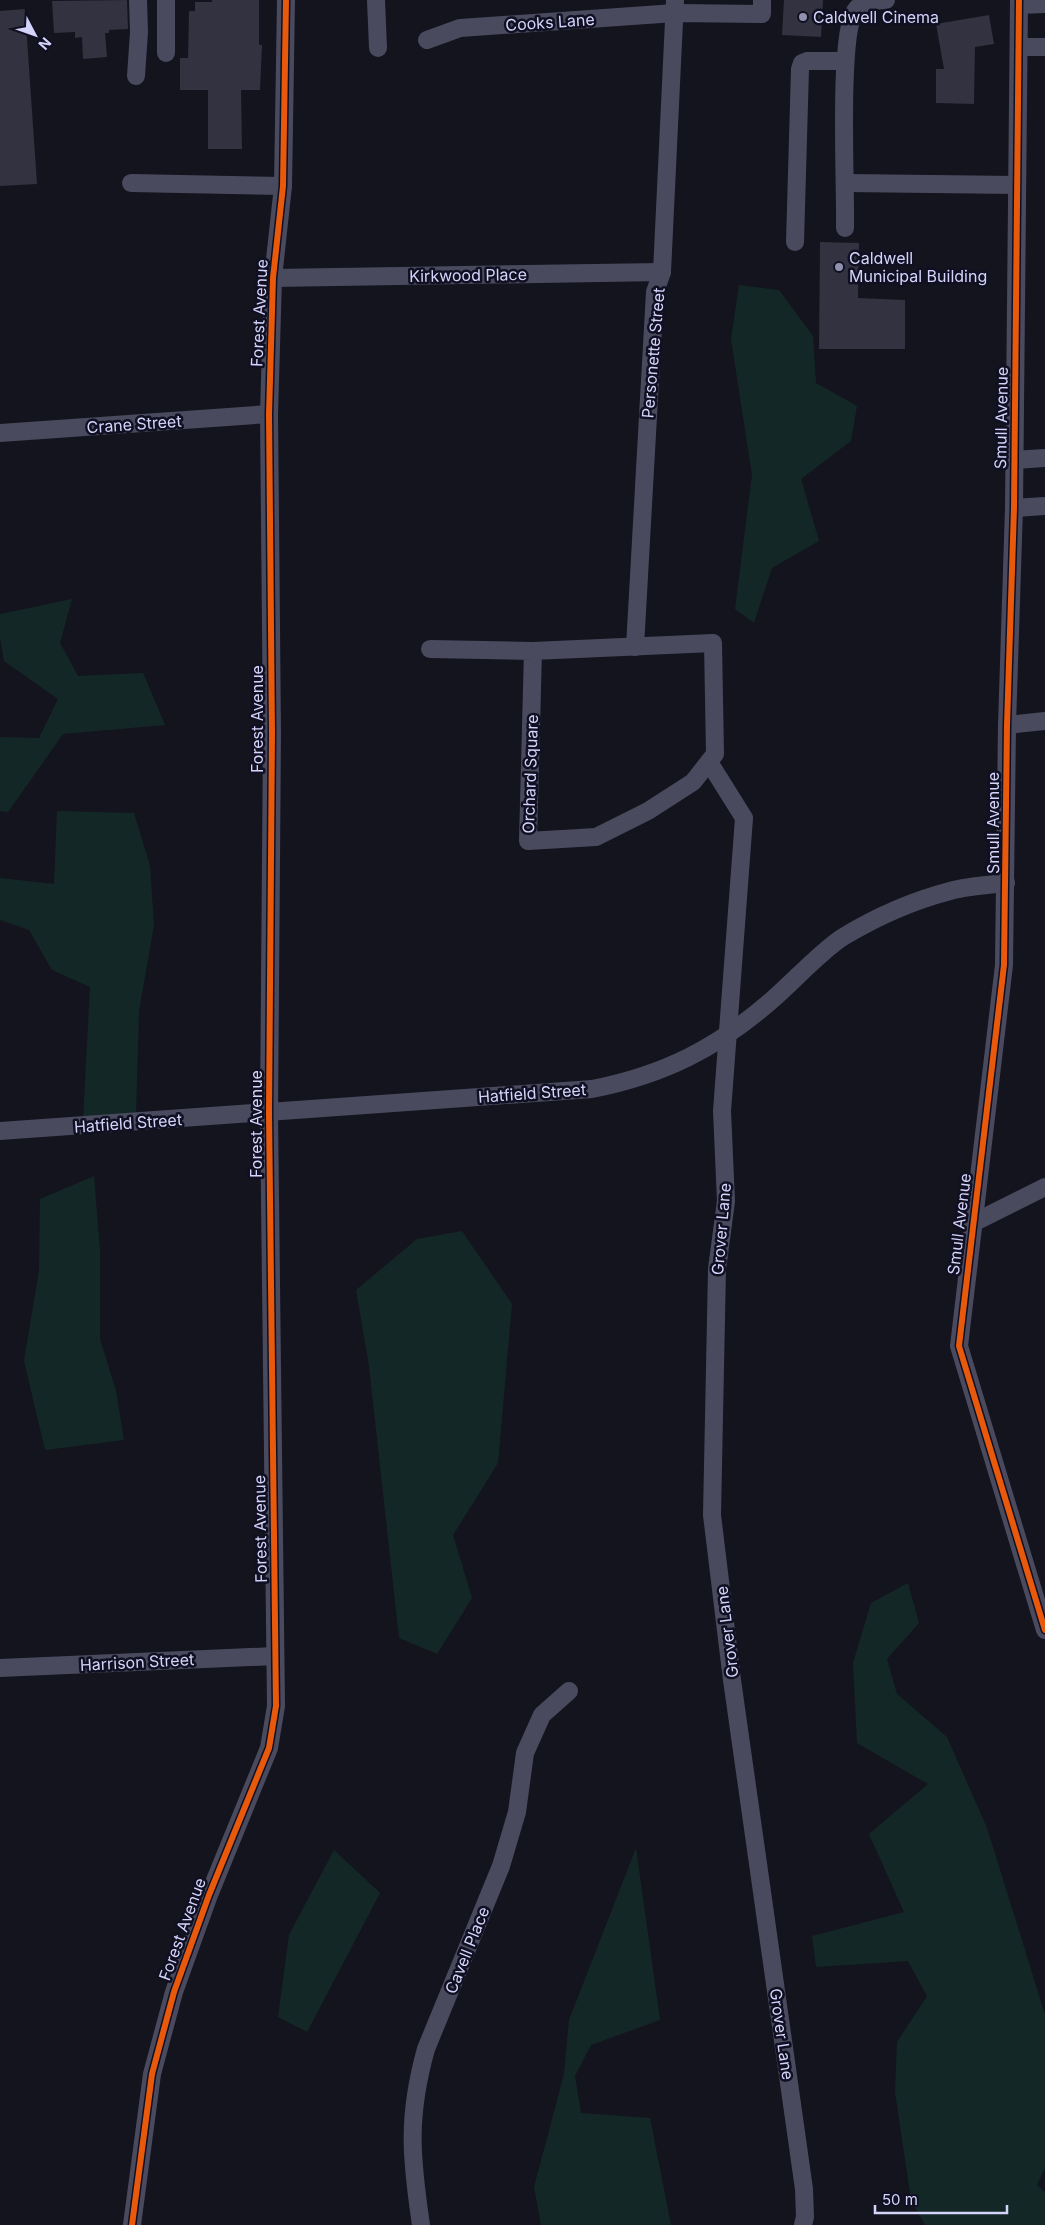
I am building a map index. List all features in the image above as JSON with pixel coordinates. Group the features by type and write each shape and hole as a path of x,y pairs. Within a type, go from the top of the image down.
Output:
{"street":[{"path":"136,76 140,32 138,0"},
{"path":"152,0 171,0"},
{"path":"166,0 166,53"},
{"name":"Forest Avenue","path":"132,2225 152,2074 174,1992 206,1904 270,1748 276,1706 269,1113 272,723 268,414 273,278 283,186 286,0"},
{"path":"376,0 378,48"},
{"name":"Cooks Lane","path":"427,40 460,28 675,7 762,14 762,0"},
{"path":"845,228 845,61 850,22 856,9 865,2 886,0"},
{"path":"1019,3 1045,4"},
{"name":"Smull Avenue","path":"1019,3 1014,508 1007,725 1004,965 958,1346 1041,1601 1045,1630"},
{"name":"Personette Street","path":"635,646 655,292 662,272 675,7"},
{"path":"1019,47 1045,47"},
{"path":"795,242 800,69 802,63 807,61 845,61"},
{"path":"131,183 283,186"},
{"path":"846,183 1017,185"},
{"name":"Kirkwood Place","path":"273,278 662,272"},
{"name":"Crane Street","path":"0,433 268,414"},
{"path":"1014,460 1045,458"},
{"path":"1014,508 1045,506"},
{"name":"Orchard Square","path":"430,649 533,651 713,642 715,754 693,782 648,811 596,837 528,841 533,651"},
{"path":"1007,725 1045,721"},
{"path":"709,762 744,818 727,1036"},
{"name":"Hatfield Street","path":"0,1131 592,1089 649,1075 703,1051 727,1036 761,1009 842,938 902,906 952,890 1006,883"},
{"name":"Grover Lane","path":"727,1036 722,1111 726,1201 717,1268 712,1515 732,1680 804,2190 805,2217 803,2225"},
{"path":"973,1223 1045,1187"},
{"name":"Harrison Street","path":"0,1668 275,1656"},
{"name":"Cavell Place","path":"421,2225 411,2140 419,2075 426,2049 504,1857 517,1812 525,1753 542,1715 569,1691"}],"green space":[{"path":"739,285 779,290 813,336 816,383 857,406 851,441 801,479 819,541 772,568 754,623 735,609 752,475 731,339"},
{"path":"72,599 60,643 78,676 143,673 165,725 63,734 8,812 0,811 0,737 39,738 58,699 4,661 0,637 0,614"},
{"path":"57,811 134,813 150,866 154,925 139,1011 136,1115 83,1120 90,987 52,970 29,930 0,920 0,878 54,884"},
{"path":"94,1176 100,1250 100,1339 116,1391 124,1440 45,1450 24,1361 39,1271 40,1199"},
{"path":"462,1231 512,1304 498,1463 453,1535 472,1598 437,1654 399,1638 369,1366 356,1290 417,1239"},
{"path":"908,1583 919,1623 887,1659 897,1694 947,1737 987,1828 1045,2015 1045,2168 1037,2185 1045,2192 1045,2225 925,2225 911,2200 895,2092 897,2042 927,1996 908,1961 816,1967 812,1936 904,1912 869,1834 928,1784 857,1743 853,1663 871,1603"},
{"path":"636,1848 660,2020 591,2045 575,2076 581,2113 650,2118 671,2225 541,2225 534,2187 564,2074 569,2020"},
{"path":"334,1850 380,1893 307,2032 278,2017 289,1935"}],"building":[{"path":"127,0 128,29 109,30 109,33 105,33 107,57 83,59 82,37 75,38 75,32 54,33 52,1"},
{"path":"212,0 259,0 259,45 262,45 260,90 241,90 242,149 208,149 208,90 180,90 180,58 188,58 189,11 195,11 195,2 212,2"},
{"name":"Caldwell Cinema","path":"784,0 823,0 821,37 782,35"},
{"path":"25,9 37,184 0,186 0,11"},
{"path":"989,15 994,44 975,47 974,104 936,103 936,69 944,69 936,24"},
{"path":"820,242 859,243 858,298 905,300 905,349 819,349"}],"cycle path":[{"path":"132,2225 152,2074 174,1992 209,1895 269,1748 276,1706 269,1113 272,733 269,414 273,278 283,186 286,0"},
{"path":"1019,0 1014,508 1007,725 1004,965 959,1346 1045,1630"}],"place":[{"name":"Caldwell Cinema","path":"803,17"},
{"name":"Caldwell Municipal Building","path":"839,267"}]}
